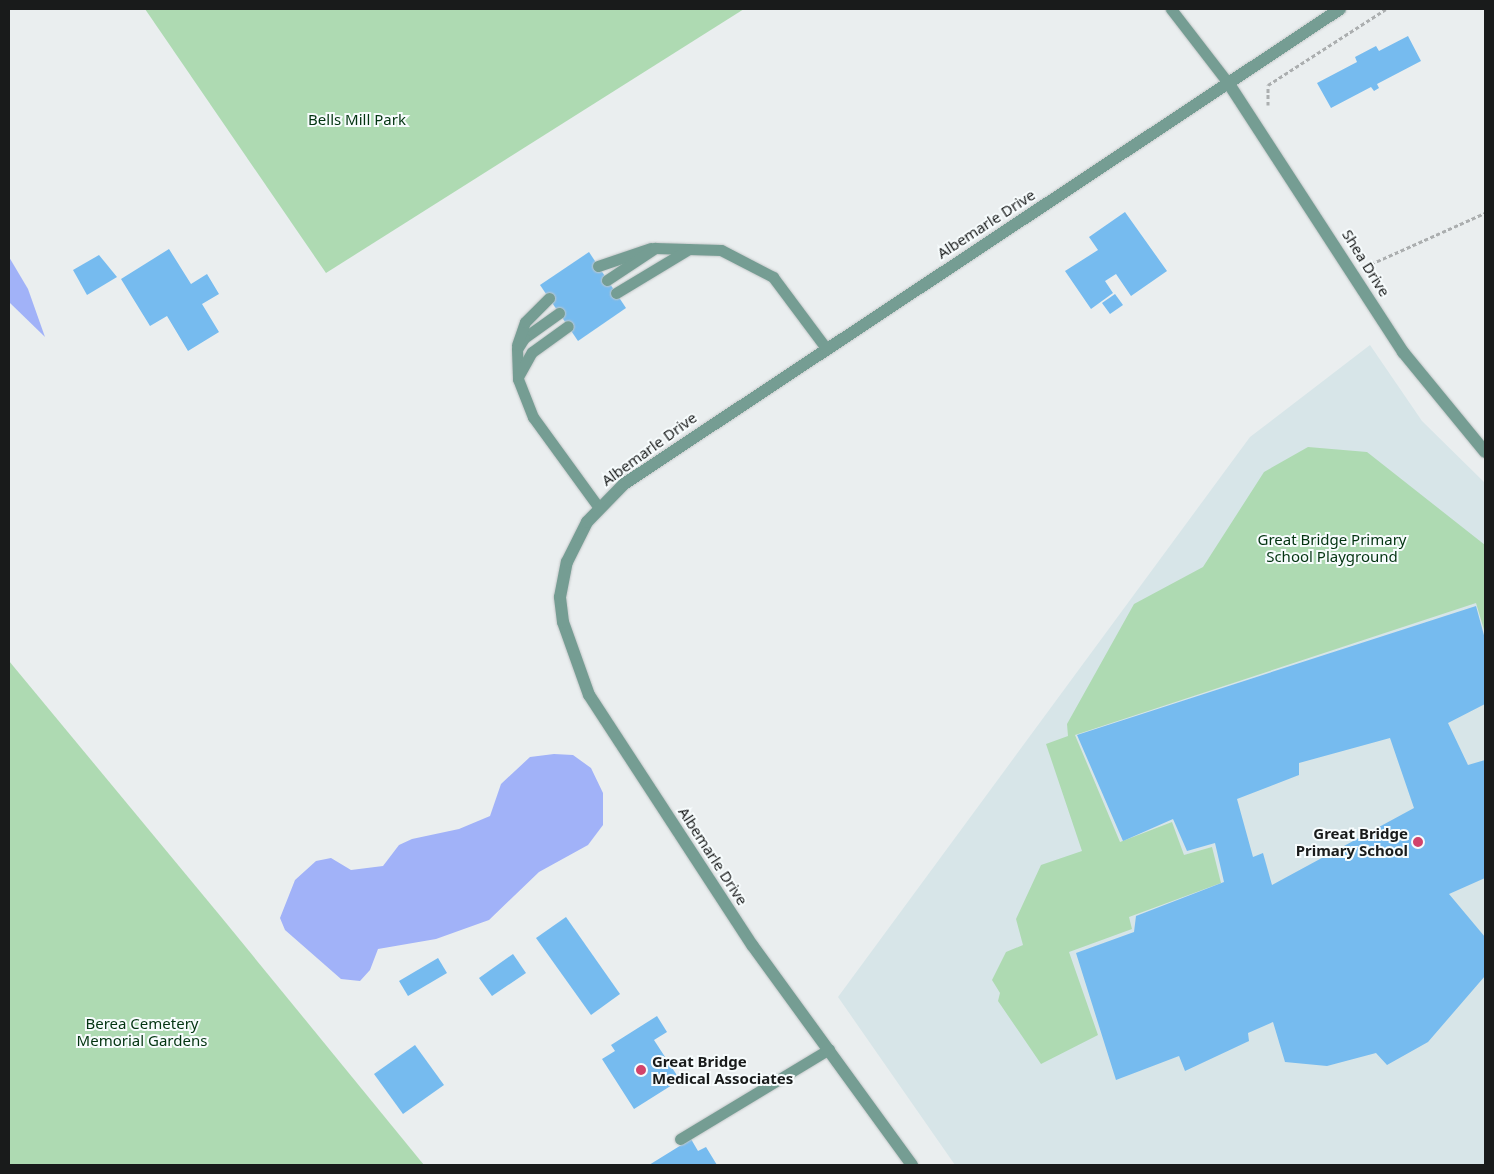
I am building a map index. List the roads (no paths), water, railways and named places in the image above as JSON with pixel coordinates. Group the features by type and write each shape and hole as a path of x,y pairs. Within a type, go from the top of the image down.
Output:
{"street":[{"name":"Albemarle Drive","path":"912,1165 752,945 589,695 573,660 560,597 567,562 599,508 672,449 1229,84 1340,9"},
{"name":"Shea Drive","path":"1229,84 1403,352 1485,452"}],"lane":[{"path":"1171,9 1229,84"},
{"path":"598,266 619,255 655,248 699,247 738,256 772,277 826,348"},
{"path":"616,293 674,255 699,247"},
{"path":"607,280 655,248"},
{"path":"549,298 525,322 516,349 518,379 533,417 599,508"},
{"path":"516,349 524,338 559,313"},
{"path":"518,379 532,352 568,326"},
{"path":"680,1139 829,1049"}],"water":[{"path":"9,257 28,289 45,337 9,302"},
{"path":"554,754 573,755 591,768 603,793 603,825 588,845 539,872 489,920 436,939 378,949 370,970 360,981 341,979 285,930 280,918 295,880 316,861 331,858 351,870 383,866 399,845 412,839 459,829 490,816 501,784 530,757"}],"place":[{"name":"Great Bridge Primary School","path":"1418,842"},
{"name":"Great Bridge Medical Associates","path":"641,1070"}],"park label":[{"name":"Bells Mill Park","path":"357,120"},
{"name":"Great Bridge Primary School Playground","path":"1332,548"},
{"name":"Berea Cemetery Memorial Gardens","path":"142,1032"}]}
